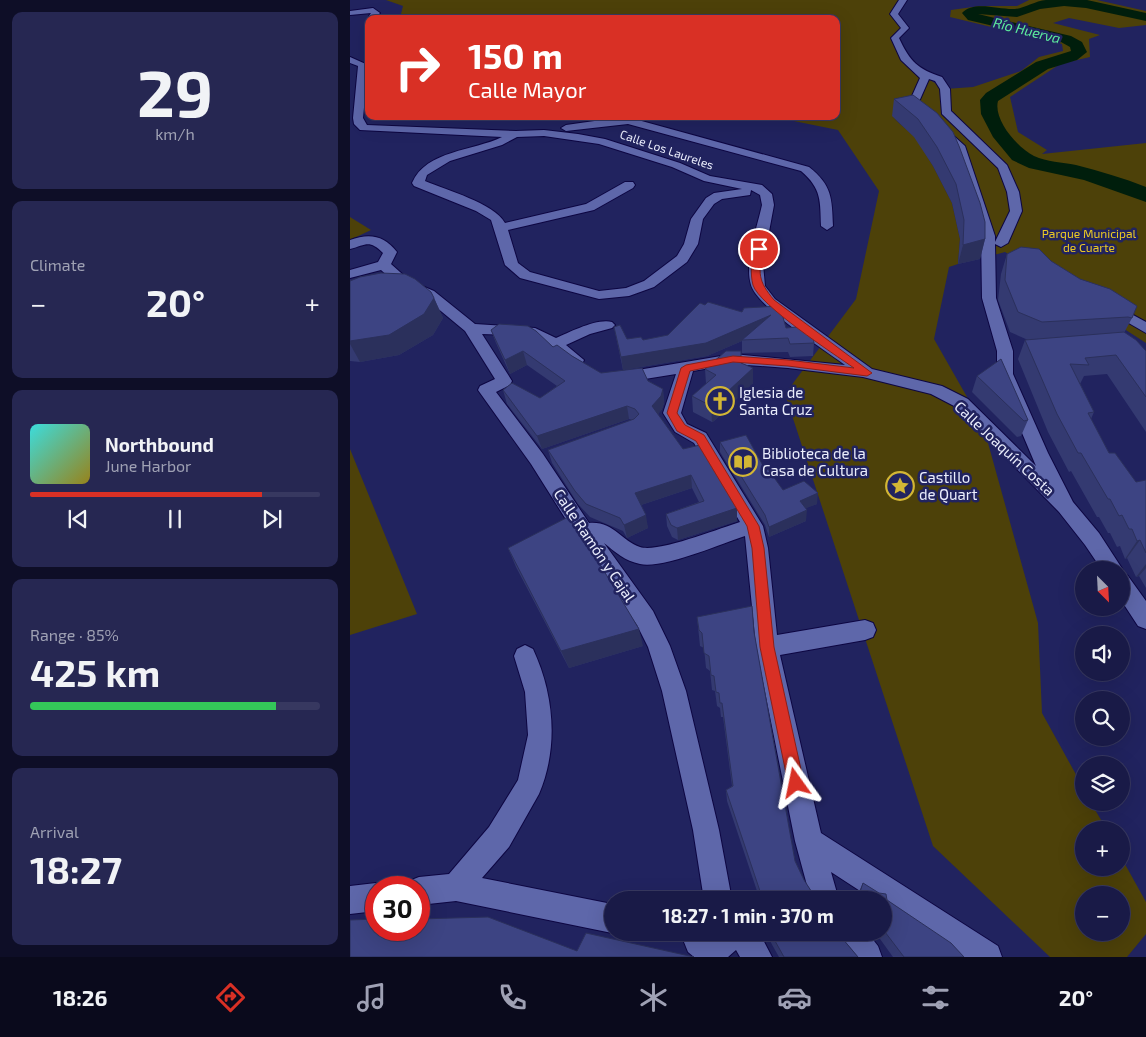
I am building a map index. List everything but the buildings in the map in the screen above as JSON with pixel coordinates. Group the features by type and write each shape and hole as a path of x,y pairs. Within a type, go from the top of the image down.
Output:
{"street":[{"path":"903,0 894,14 905,28 895,38 904,58 925,77 913,105 960,146 988,236 989,298 1005,351 1005,374 1039,453 1066,507 1092,538 1107,561"},
{"path":"350,14 359,18 365,18"},
{"path":"350,60 363,65 358,118 359,124 364,128 516,134 626,120"},
{"path":"920,73 939,79 945,89 946,112 1003,167 1013,192 1016,210 1006,246 988,236"},
{"path":"637,120 805,169 818,179 824,188 827,226"},
{"name":"Calle Los Laureles","path":"516,134 544,133 601,141 676,165 708,179 758,188 766,194 768,205"},
{"path":"516,134 498,143 446,160 422,173 418,183 480,208 496,218 501,228 512,265 525,275 599,295 628,292 649,284 682,260 691,244 697,219 710,201 718,196 731,193 751,193 759,196 768,205"},
{"path":"501,228 590,208 629,185"},
{"name":"Calle Joaquín Costa","path":"768,205 756,264 758,286 770,302 867,373 936,390 962,403 1066,507"},
{"path":"350,245 368,238 380,242 390,252 384,265 350,274"},
{"name":"Calle Ramón y Cajal","path":"384,265 405,284 429,294 471,328 504,381 486,390 547,456 584,531 645,618 659,646 674,691 702,812 716,891"},
{"path":"1103,302 1146,328"},
{"path":"555,344 585,331 607,325"},
{"path":"471,328 535,333 555,344 588,368"},
{"path":"1005,351 1024,350"},
{"path":"608,380 733,359 788,363 867,373"},
{"path":"686,368 672,413 681,428 700,438 753,526 758,548 767,647 809,841 823,891"},
{"path":"584,531 591,529 609,534 624,548 637,555 650,556 665,554 753,526"},
{"path":"1130,595 1146,619"},
{"path":"767,647 865,630"},
{"path":"456,887 499,837 530,785 540,735 537,692 525,656"},
{"path":"809,841 987,957"},
{"path":"430,890 456,887 604,916"},
{"path":"350,900 365,898"},
{"path":"747,941 757,957"},
{"path":"855,941 867,957"}],"green space":[{"name":"Parque Municipal de Cuarte","path":"386,0 903,0 894,14 905,28 895,38 925,77 945,89 973,87 1021,71 1039,57 1063,51 1062,44 950,17 951,10 980,6 1017,6 1029,0 1097,0 1146,11 1146,25 1119,28 1069,18 1053,23 1100,35 1089,39 1090,57 1060,64 1010,97 1018,132 1047,150 1042,154 1146,143 1146,343 1005,252 983,258 955,165 892,117 915,137 933,166 952,203 960,239 958,264 949,267 934,339 983,425 1038,623 1042,713 1075,773 1075,811 1096,811 1102,821 1075,821 1075,876 1130,876 1130,873 1146,902 1146,934 1127,957 1050,957 933,846 785,394 856,299 879,191 838,130 789,120 840,120 840,15 401,15 403,6"},
{"path":"350,217 371,230 350,240"},
{"path":"350,449 417,614 350,635"}],"waterway":[{"name":"Río Huerva","path":"1146,17 1086,4 1064,2 1038,5 1017,13 983,9 974,10 969,13 973,17 1066,39 1077,45 1079,52 1075,55 1042,65 989,100 988,106 994,123 1013,149 1030,161 1092,176 1146,195"}],"place":[{"name":"Iglesia de Santa Cruz","path":"720,401"},
{"name":"Biblioteca de la Casa de Cultura","path":"743,462"},
{"name":"Castillo de Quart","path":"900,486"}],"route":[{"path":"759,249 756,264 758,286 770,302 867,373 788,363 733,359 686,368 672,413 681,428 700,438 753,526 758,548 767,647 796,783"}]}
